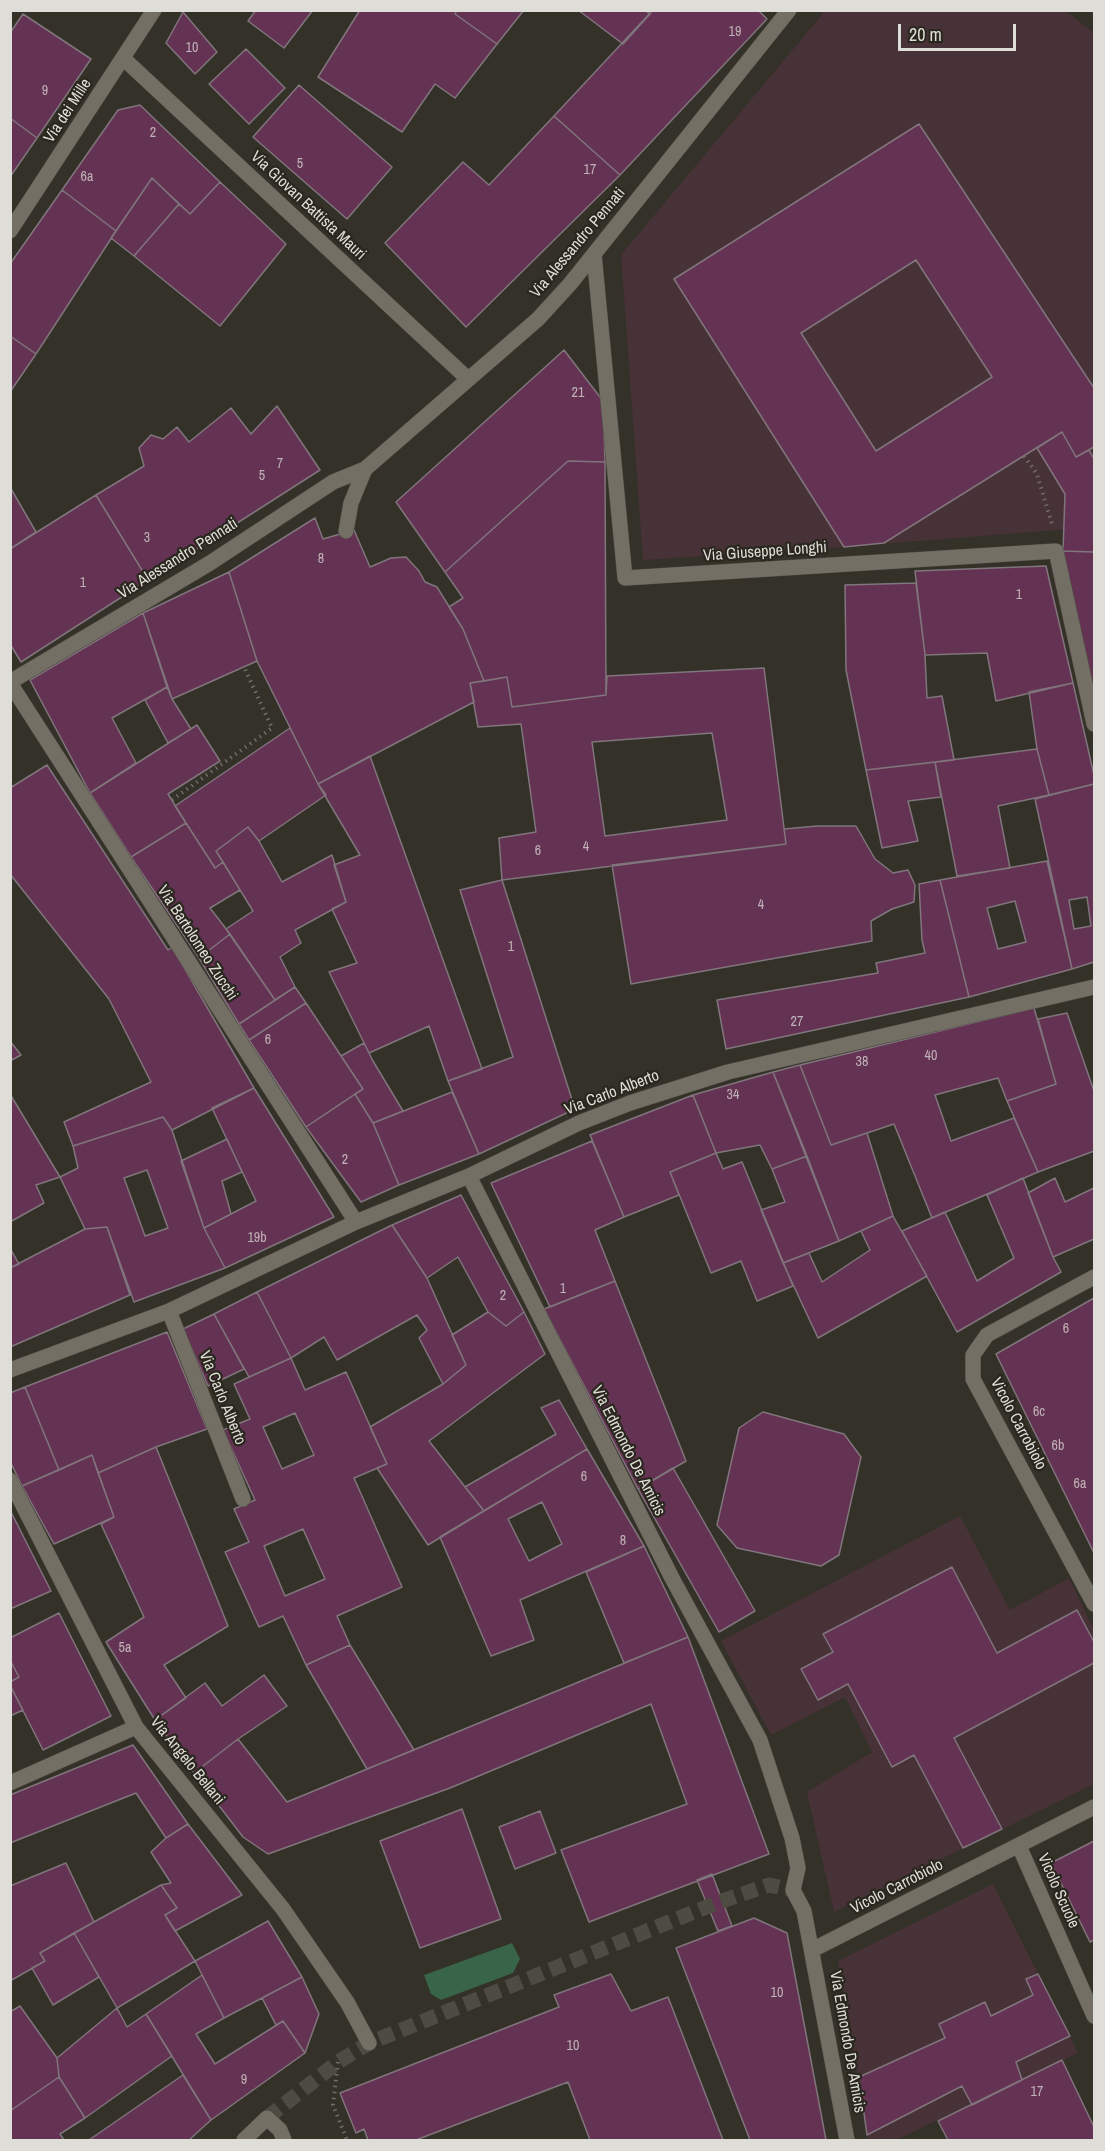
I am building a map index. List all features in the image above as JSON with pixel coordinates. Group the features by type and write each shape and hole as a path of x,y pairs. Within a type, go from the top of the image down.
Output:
{"street":[{"name":"Via dei Mille","path":"10,231 154,10"},
{"name":"Via Alessandro Pennati","path":"10,682 210,563 333,482 365,469 538,319 594,254 789,10"},
{"name":"Via Giovan Battista Mauri","path":"124,59 468,379"},
{"name":"Via Giuseppe Longhi","path":"594,254 625,578 1056,551"},
{"name":"Via Alessandro Pennati","path":"346,531 351,503 365,469"},
{"path":"1056,551 1095,724"},
{"name":"Via Bartolomeo Zucchi","path":"10,682 15,700 356,1222"},
{"name":"Via Carlo Alberto","path":"10,1370 169,1311 356,1222 469,1176 579,1123 630,1103 728,1072 1095,987"},
{"name":"Via Edmondo De Amicis","path":"469,1176 672,1578 760,1740 792,1838 798,1868 793,1890 804,1911 847,2140"},
{"name":"Vicolo Carrobiolo","path":"1095,1277 987,1335 973,1355 973,1379 1095,1604"},
{"name":"Via Carlo Alberto","path":"169,1311 243,1499"},
{"name":"Via Angelo Bellani","path":"10,1480 136,1727 283,1909 346,2002 369,2043"},
{"path":"10,1783 136,1727"},
{"name":"Vicolo Carrobiolo","path":"812,1950 1095,1807"},
{"name":"Vicolo Scuole","path":"1019,1846 1095,2016"},
{"path":"244,2140 267,2118 280,2130 284,2140"}],"path":[{"path":"1024,456 1037,474 1054,531 1056,551"},
{"path":"172,800 272,728 244,667"},
{"path":"338,2062 333,2105 347,2140"}],"shaded area":[{"path":"825,11 1066,11 1094,33 1094,527 643,560 621,255"},
{"path":"960,1516 1010,1610 1069,1578 1094,1630 1094,1784 834,1912 807,1792 872,1752 845,1697 771,1735 721,1641"},
{"path":"993,1884 1078,2053 896,2140 868,2140 838,1961"}],"green space":[{"path":"512,1943 520,1959 513,1973 441,2000 431,1994 424,1975"}],"building":[{"path":"256,10 313,10 284,48 248,21"},
{"path":"360,10 457,10 455,14 497,44 455,98 435,84 402,132 318,77"},
{"path":"457,10 524,10 497,44 455,14"},
{"path":"578,10 645,10 650,14 623,44"},
{"path":"653,10 758,10 767,19 620,175 554,116"},
{"path":"183,12 217,52 195,74 166,43"},
{"path":"23,14 91,59 37,138 10,118 10,33"},
{"path":"246,49 285,88 249,124 209,84"},
{"path":"299,85 392,167 347,219 253,137"},
{"path":"140,105 220,182 190,214 152,178 116,231 62,190 118,110"},
{"path":"554,116 620,175 466,327 385,243 463,162 489,185"},
{"path":"10,118 37,138 10,177"},
{"path":"919,124 1094,388 1094,447 1076,457 1062,432 884,543 844,547 674,279","holes":["916,260 992,377 876,451 801,333"]},
{"path":"152,178 179,204 134,256 111,238"},
{"path":"220,182 286,244 220,326 134,256 179,204 190,214"},
{"path":"62,190 116,231 36,354 10,336 10,264"},
{"path":"10,336 36,354 10,392"},
{"path":"564,350 603,401 605,462 568,461 445,572 396,502"},
{"path":"277,406 320,470 148,580 96,495 144,466 139,448 151,435 163,439 177,427 189,442 231,408 251,434"},
{"path":"1062,432 1076,457 1089,450 1094,459 1094,552 1063,551 1065,494 1037,448"},
{"path":"568,461 605,462 606,695 512,707 507,677 484,681 463,629 449,607 463,598 445,572"},
{"path":"10,487 36,532 10,549"},
{"path":"96,495 148,580 21,662 10,644 10,549"},
{"path":"315,518 323,539 354,530 370,567 391,558 406,557 419,571 425,582 437,587 463,629 484,681 470,683 474,702 318,784 257,661 229,572"},
{"path":"1063,551 1094,552 1094,701"},
{"path":"1046,566 1073,683 996,701 987,653 925,655 915,571"},
{"path":"229,572 257,661 172,699 143,613"},
{"path":"916,583 925,655 927,698 942,696 954,760 866,770 846,670 845,585"},
{"path":"143,613 167,687 112,718 136,763 90,793 30,680"},
{"path":"764,668 786,844 502,880 499,838 536,832 521,724 478,727 470,683 507,677 512,707 606,695 607,676","holes":["712,733 727,820 605,836 592,742"]},
{"path":"1073,683 1094,775 1094,784 1049,795 1037,749 1029,692"},
{"path":"167,687 191,729 168,743 145,700"},
{"path":"197,725 220,761 168,794 186,823 131,857 90,793"},
{"path":"290,728 318,784 326,795 259,841 248,827 216,851 223,862 215,868 175,806"},
{"path":"1037,749 1049,795 998,806 1010,868 957,876 935,762"},
{"path":"370,756 482,1069 448,1081 429,1026 369,1053 329,972 357,963 332,909 346,902 334,865 360,855 318,784"},
{"path":"935,762 941,797 908,801 918,841 882,848 866,770"},
{"path":"47,765 168,950 172,947 254,1088 172,1130 163,1117 73,1146 64,1122 151,1082 109,999 10,874 10,788"},
{"path":"1094,784 1094,962 1072,969 1035,799","holes":["1087,897 1091,926 1074,929 1069,900"]},
{"path":"186,823 215,868 223,862 240,890 210,908 230,934 199,958 131,857"},
{"path":"856,826 875,859 893,873 908,870 915,885 914,902 892,909 871,921 872,941 631,984 612,865 786,844 784,829"},
{"path":"248,827 259,841 282,882 332,855 346,902 295,930 301,943 280,957 295,987 275,1000 226,929 253,911 216,851"},
{"path":"1047,861 1072,969 969,997 940,880","holes":["1015,901 1026,942 998,949 987,908"]},
{"path":"502,880 575,1109 479,1154 448,1081 513,1057 460,890"},
{"path":"940,880 969,997 726,1049 717,1000 878,973 876,963 925,953 922,940 919,884"},
{"path":"230,934 275,1000 239,1024 199,958"},
{"path":"295,987 306,1003 249,1040 239,1024"},
{"path":"306,1003 363,1089 306,1127 249,1040"},
{"path":"1034,1008 1056,1084 1007,1101 998,1078 935,1095 951,1141 1014,1118 1038,1172 932,1218 894,1124 831,1145 800,1065"},
{"path":"1067,1013 1094,1091 1094,1151 1038,1172 1007,1101 1056,1084 1038,1019"},
{"path":"10,1041 21,1055 10,1061"},
{"path":"364,1043 403,1111 373,1123 355,1094 363,1089 341,1056"},
{"path":"800,1065 831,1145 867,1133 893,1216 839,1241 773,1072"},
{"path":"773,1072 807,1156 772,1169 760,1145 716,1153 693,1095"},
{"path":"254,1088 334,1217 225,1268 204,1228 256,1201 212,1108"},
{"path":"452,1092 479,1154 399,1185 373,1123"},
{"path":"10,1094 60,1177 36,1185 44,1203 10,1222"},
{"path":"355,1094 373,1123 399,1185 361,1202 306,1127"},
{"path":"693,1095 716,1153 670,1172 679,1195 624,1217 590,1135"},
{"path":"163,1117 172,1130 204,1228 225,1268 134,1302 107,1227 85,1229 60,1177 78,1168 73,1146","holes":["147,1170 168,1228 145,1236 124,1178"]},
{"path":"227,1139 242,1172 222,1181 231,1214 204,1228 181,1161"},
{"path":"592,1141 624,1217 595,1230 615,1281 550,1307 491,1183"},
{"path":"716,1153 723,1169 742,1162 793,1286 757,1301 741,1261 711,1273 670,1172"},
{"path":"807,1156 839,1241 783,1263 761,1210 785,1202 772,1169"},
{"path":"1023,1178 1061,1272 957,1332 902,1231 945,1212 977,1281 1014,1258 987,1195"},
{"path":"1055,1178 1065,1202 1094,1188 1094,1239 1053,1257 1028,1193"},
{"path":"461,1195 524,1312 506,1326 488,1312 458,1257 427,1278 392,1225"},
{"path":"893,1216 927,1276 818,1338 783,1263 809,1253 822,1282 870,1250 861,1231"},
{"path":"392,1225 427,1278 466,1365 443,1384 419,1338 427,1330 417,1315 337,1360 324,1337 291,1358 257,1292"},
{"path":"107,1227 130,1295 10,1347 10,1268 85,1229"},
{"path":"10,1248 19,1264 10,1268"},
{"path":"615,1281 686,1461 638,1489 544,1309"},
{"path":"257,1292 291,1358 249,1377 214,1314"},
{"path":"1094,1298 1094,1553 996,1354"},
{"path":"488,1312 506,1326 524,1312 545,1354 429,1441 484,1511 428,1545 377,1468 387,1464 370,1427 443,1384 466,1365 452,1335"},
{"path":"214,1314 244,1369 208,1386 183,1329"},
{"path":"167,1332 207,1429 156,1447 98,1473 92,1455 59,1470 25,1387"},
{"path":"291,1358 305,1390 346,1372 387,1464 354,1478 402,1587 337,1616 350,1645 306,1665 283,1616 259,1627 225,1552 249,1542 234,1509 255,1500 223,1430 250,1419 234,1384","holes":["295,1413 314,1455 282,1469 263,1427","303,1529 325,1579 285,1596 264,1546"]},
{"path":"25,1387 59,1470 22,1486 10,1461 10,1393"},
{"path":"559,1400 587,1449 484,1511 465,1487 556,1434 541,1408"},
{"path":"763,1412 844,1434 861,1457 839,1555 821,1566 737,1548 717,1525 739,1428"},
{"path":"156,1447 228,1626 164,1665 186,1698 155,1720 106,1642 144,1617 101,1524 114,1517 98,1473"},
{"path":"587,1449 644,1546 520,1600 534,1640 491,1656 440,1537","holes":["542,1502 562,1544 529,1561 508,1519"]},
{"path":"92,1455 114,1517 54,1544 22,1486"},
{"path":"673,1468 755,1611 719,1632 638,1489"},
{"path":"10,1510 51,1591 10,1609"},
{"path":"644,1546 688,1637 624,1663 586,1572"},
{"path":"952,1567 997,1653 1077,1610 1094,1642 1094,1663 954,1738 1002,1829 963,1848 914,1755 892,1767 848,1684 818,1700 801,1669 833,1652 823,1634"},
{"path":"59,1613 111,1716 43,1750 10,1685 10,1682 19,1677 10,1660 10,1638"},
{"path":"688,1637 769,1854 589,1922 561,1850 687,1804 651,1704 450,1788 268,1854 243,1837 194,1773 238,1739 287,1802"},
{"path":"350,1645 414,1750 367,1769 306,1665"},
{"path":"10,1660 19,1677 10,1682"},
{"path":"264,1675 287,1706 238,1739 194,1773 155,1720 205,1683 222,1706"},
{"path":"10,1685 23,1710 10,1716"},
{"path":"133,1745 188,1824 166,1838 136,1793 10,1843 10,1795"},
{"path":"462,1809 501,1919 420,1948 380,1841"},
{"path":"540,1811 556,1853 515,1869 499,1827"},
{"path":"188,1824 242,1895 175,1931 165,1915 177,1908 161,1885 171,1883 151,1852 166,1838"},
{"path":"1094,1841 1094,1940 1090,1942 1051,1863"},
{"path":"66,1863 94,1922 40,1953 45,1961 10,1981 10,1886"},
{"path":"712,1874 732,1926 718,1931 697,1880"},
{"path":"161,1885 177,1908 165,1915 195,1961 117,2008 74,1933"},
{"path":"754,1918 787,1933 826,2140 750,2140 676,1948"},
{"path":"268,1921 302,1977 224,2018 195,1961"},
{"path":"74,1933 99,1977 53,2005 32,1968 45,1961 40,1953"},
{"path":"611,1974 631,2011 668,1997 723,2140 590,2140 568,2082 416,2140 368,2140 364,2129 356,2133 340,2093 559,2007 554,1995"},
{"path":"1038,1974 1070,2036 1016,2062 1022,2080 972,2105 962,2086 867,2135 859,2077 945,2038 939,2024 985,2002 991,2016 1033,1995 1026,1979"},
{"path":"202,1975 224,2018 196,2034 215,2064 283,2021 305,2053 211,2120 146,2014"},
{"path":"302,1977 319,2014 305,2053 283,2021 276,2025 262,1998"},
{"path":"20,2006 57,2058 59,2077 10,2111 10,2012"},
{"path":"117,2008 127,2027 146,2014 172,2056 85,2118 59,2077 57,2058"},
{"path":"1062,2060 1094,2127 1094,2140 948,2140 938,2121"},
{"path":"183,2075 211,2120 189,2140 89,2140"},
{"path":"59,2077 85,2118 60,2134 64,2140 10,2140 10,2111"}],"tunnel":[{"path":"267,2118 338,2062 369,2043 719,1902 769,1885 793,1890"}]}
